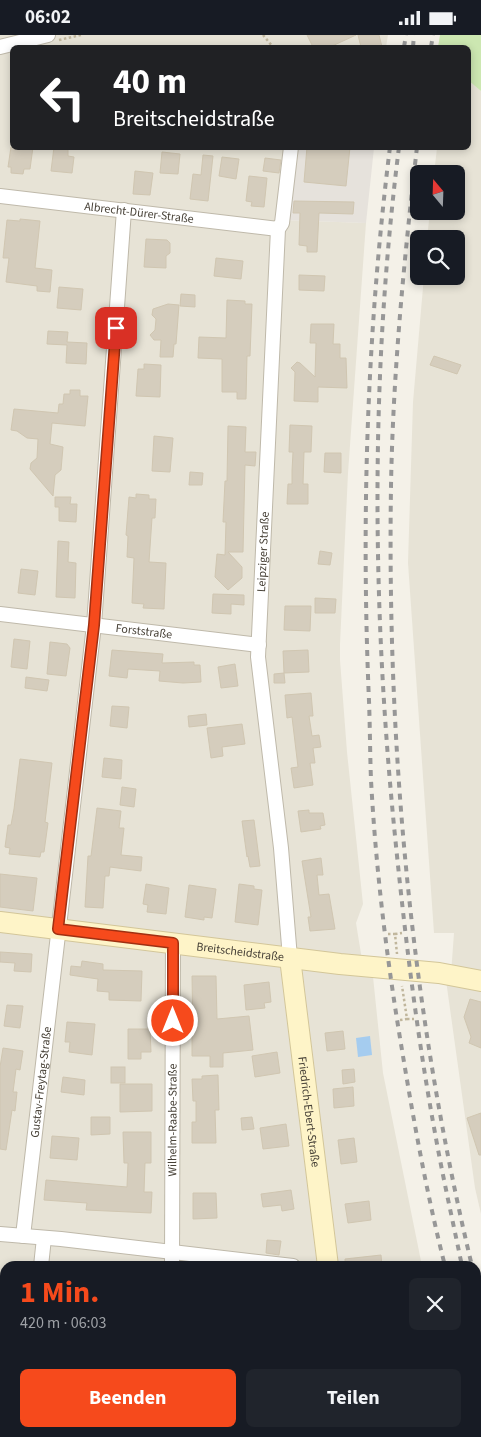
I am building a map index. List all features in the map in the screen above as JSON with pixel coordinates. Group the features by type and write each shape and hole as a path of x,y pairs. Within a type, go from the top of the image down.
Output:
{"main road":[{"name":"Breitscheidstraße","path":"0,923 348,965 438,973 481,981"},
{"name":"Friedrich-Ebert-Straße","path":"290,958 327,1261"}],"street":[{"path":"0,47 48,35"},
{"name":"Leipziger Straße","path":"290,958 281,848 258,657 278,229 282,223 291,150"},
{"name":"Albrecht-Dürer-Straße","path":"0,196 278,229"},
{"name":"Gustav-Freytag-Straße","path":"23,1236 94,625 124,210"},
{"name":"Forststraße","path":"0,614 259,645"},
{"name":"Wilhelm-Raabe-Straße","path":"172,1259 173,943"},
{"path":"0,1234 44,1238 172,1259 207,1261"},
{"path":"42,1261 44,1238"}],"path":[{"path":"263,35 271,45"},
{"path":"388,934 402,933"},
{"path":"395,934 398,955"},
{"path":"402,986 407,1019"},
{"path":"400,1020 414,1019"}],"shaded area":[{"path":"0,35 388,35 386,45 10,45 10,150 291,150 282,220 366,223 348,473 340,660 347,752 363,904 356,923 363,966 372,967 383,1073 421,1261 0,1261"},
{"path":"471,83 481,91 481,1214 475,1188 445,973 451,974 454,933 434,933 408,563 413,402 423,285 465,285 465,230 428,230 429,220 465,220 465,165 435,165 437,150 471,150"},
{"path":"291,150 374,150 366,223 282,220"}],"green space":[{"path":"440,35 481,35 481,91 471,83 471,45 438,45"}],"water":[{"path":"370,1036 372,1055 358,1057 356,1038"}],"building":[{"path":"307,35 356,35 334,45 312,45"},
{"path":"358,35 379,35 382,45 360,45"},
{"path":"11,150 33,150 30,169 24,169 23,174 11,173 11,167 8,167"},
{"path":"54,150 68,150 68,156 74,157 72,173 51,171"},
{"path":"307,150 350,150 346,186 304,182"},
{"path":"162,152 180,154 178,174 160,173"},
{"path":"203,155 213,156 208,201 190,199 193,174 201,175"},
{"path":"222,157 239,159 236,179 219,176"},
{"path":"265,158 281,160 279,173 263,171"},
{"path":"135,171 153,173 150,195 133,194"},
{"path":"249,176 267,178 264,207 251,206 252,202 246,201"},
{"path":"294,201 354,202 353,214 319,213 317,252 307,252 307,246 299,245 300,213 293,213"},
{"path":"20,219 40,221 35,268 52,270 50,292 37,291 37,286 6,282 9,258 3,258 7,220 20,221"},
{"path":"146,239 167,240 170,243 170,253 166,256 166,268 144,267"},
{"path":"216,258 243,261 241,279 214,276"},
{"path":"299,275 325,276 324,291 299,290"},
{"path":"59,287 83,289 81,310 57,308"},
{"path":"181,294 195,295 195,307 180,306"},
{"path":"227,300 245,301 245,304 252,304 250,356 247,356 246,399 237,399 237,392 222,392 222,359 198,358 199,337 226,338"},
{"path":"168,304 179,305 176,344 174,344 173,357 160,357 161,340 154,340 150,335 155,330 156,319 152,315 153,309"},
{"path":"311,324 334,324 333,344 340,344 340,358 346,358 347,388 318,387 318,402 294,401 295,372 291,368 297,362 300,363 315,377 316,343 310,343"},
{"path":"48,331 68,332 67,342 87,343 86,364 66,363 67,345 47,344"},
{"path":"434,356 461,365 457,374 430,365"},
{"path":"144,364 161,365 160,397 136,396 138,369 144,369"},
{"path":"70,390 80,390 80,396 88,396 85,426 52,423 50,444 63,447 61,470 55,475 53,496 30,469 31,463 37,458 38,439 27,438 17,431 11,430 14,409 58,413 59,404 63,404 64,394 70,394"},
{"path":"290,425 312,426 311,452 304,452 303,484 308,484 308,504 287,504 288,484 292,484 293,452 289,452"},
{"path":"228,426 246,427 245,452 256,452 255,466 245,465 243,552 228,552 242,567 242,578 228,590 215,577 217,554 225,555 226,522 223,522 225,481 227,481"},
{"path":"154,436 173,438 170,472 152,471"},
{"path":"325,453 341,453 341,473 324,472"},
{"path":"190,472 203,473 202,485 189,485"},
{"path":"136,494 149,495 149,499 156,499 155,518 152,518 149,562 166,563 164,609 143,608 144,604 132,603 134,558 127,557 128,536 126,535 129,497 136,498"},
{"path":"55,497 71,497 70,504 77,504 76,522 59,521 59,507 55,507"},
{"path":"58,541 69,542 68,562 76,563 75,598 56,597"},
{"path":"320,551 332,553 330,565 318,564"},
{"path":"21,569 38,571 35,595 18,593"},
{"path":"213,594 244,595 244,605 231,604 231,614 212,613"},
{"path":"315,598 336,599 335,613 315,613"},
{"path":"285,606 311,606 310,631 284,630"},
{"path":"14,639 30,641 27,669 11,667"},
{"path":"50,642 67,644 70,648 66,676 47,674"},
{"path":"112,650 163,654 162,663 194,662 194,665 200,665 201,682 159,681 160,671 128,669 127,678 109,676"},
{"path":"308,650 309,672 284,673 283,651"},
{"path":"235,664 238,686 221,688 218,667"},
{"path":"284,673 285,683 274,683 274,674"},
{"path":"26,677 49,680 47,691 25,688"},
{"path":"311,693 313,716 309,716 312,736 319,735 321,747 313,748 315,763 310,763 313,785 294,788 291,768 298,767 292,717 287,718 285,695"},
{"path":"112,706 129,707 127,728 110,726"},
{"path":"206,714 207,725 189,727 188,716"},
{"path":"242,724 245,744 222,747 223,756 211,758 207,728"},
{"path":"104,758 122,760 121,779 102,777"},
{"path":"20,759 52,763 45,822 48,823 44,852 41,852 40,857 9,854 10,848 5,847 8,825 11,825 14,809"},
{"path":"122,787 136,789 134,807 120,805"},
{"path":"97,808 121,811 119,828 124,828 121,855 142,857 141,871 110,867 109,876 105,876 103,908 85,907 88,856 91,856"},
{"path":"309,810 309,813 323,813 325,825 320,826 321,829 301,832 298,811"},
{"path":"254,820 260,866 250,867 242,821"},
{"path":"321,858 323,875 317,875 319,895 329,894 335,929 310,931 308,917 311,917 302,861"},
{"path":"0,874 37,878 33,911 0,907"},
{"path":"146,884 169,888 166,914 147,912 148,905 143,904"},
{"path":"239,884 254,886 254,889 262,890 258,925 235,922"},
{"path":"189,885 216,889 212,918 204,917 204,920 185,917"},
{"path":"0,952 32,954 31,972 14,971 15,963 0,962"},
{"path":"82,961 103,964 103,970 142,971 141,1001 109,1000 109,992 97,991 98,979 70,975 71,966 81,967"},
{"path":"192,976 216,976 217,1019 249,1016 253,1050 223,1053 223,1067 210,1067 210,1056 192,1056"},
{"path":"269,982 271,1002 264,1003 265,1008 246,1010 244,985"},
{"path":"470,999 481,1002 481,1048 469,1043 471,1037 464,1017"},
{"path":"7,1005 23,1006 20,1028 4,1026"},
{"path":"67,1022 95,1024 92,1055 69,1052 70,1042 65,1042"},
{"path":"128,1029 150,1029 151,1052 141,1052 141,1059 128,1059"},
{"path":"343,1031 345,1049 327,1051 325,1033"},
{"path":"3,1048 23,1051 20,1070 16,1069 13,1092 17,1092 15,1111 12,1110 6,1150 0,1149 0,1067"},
{"path":"277,1052 280,1073 255,1077 252,1056"},
{"path":"111,1067 125,1067 125,1083 111,1083"},
{"path":"354,1069 355,1082 343,1084 342,1070"},
{"path":"218,1075 219,1110 215,1110 216,1143 192,1143 192,1122 196,1122 196,1101 193,1101 192,1079 202,1079 202,1076"},
{"path":"63,1077 85,1080 84,1095 61,1092"},
{"path":"120,1084 152,1084 152,1111 120,1112"},
{"path":"353,1087 354,1106 334,1108 333,1089"},
{"path":"481,1113 481,1155 479,1155 467,1118"},
{"path":"91,1117 110,1117 110,1134 91,1135"},
{"path":"252,1117 254,1129 242,1130 241,1118"},
{"path":"286,1124 289,1146 263,1149 260,1128"},
{"path":"123,1132 151,1132 151,1163 145,1163 144,1192 152,1192 151,1213 86,1210 87,1203 44,1200 46,1180 127,1187 128,1163 124,1163"},
{"path":"52,1136 79,1138 77,1160 50,1158"},
{"path":"354,1138 357,1162 341,1164 338,1140"},
{"path":"291,1190 294,1209 282,1211 281,1205 263,1207 261,1194"},
{"path":"193,1193 216,1193 217,1218 193,1219"},
{"path":"369,1201 371,1220 348,1223 345,1204"},
{"path":"267,1240 281,1241 279,1255 266,1253"},
{"path":"381,1255 382,1261 345,1261 345,1259"}],"railway":[{"path":"404,45 406,35"},
{"path":"413,45 414,35"},
{"path":"431,45 433,35"},
{"path":"390,150 376,285 368,424 366,563 371,780 379,882 397,1017 421,1159 444,1261"},
{"path":"399,150 383,319 379,405 378,492 382,664 395,836 412,985 435,1133 461,1261"},
{"path":"417,150 400,317 392,444 391,584 393,682 407,879 419,976 433,1074 471,1261"}],"route":[{"path":"116,328 94,625 58,929 173,943 173,1021"}]}
